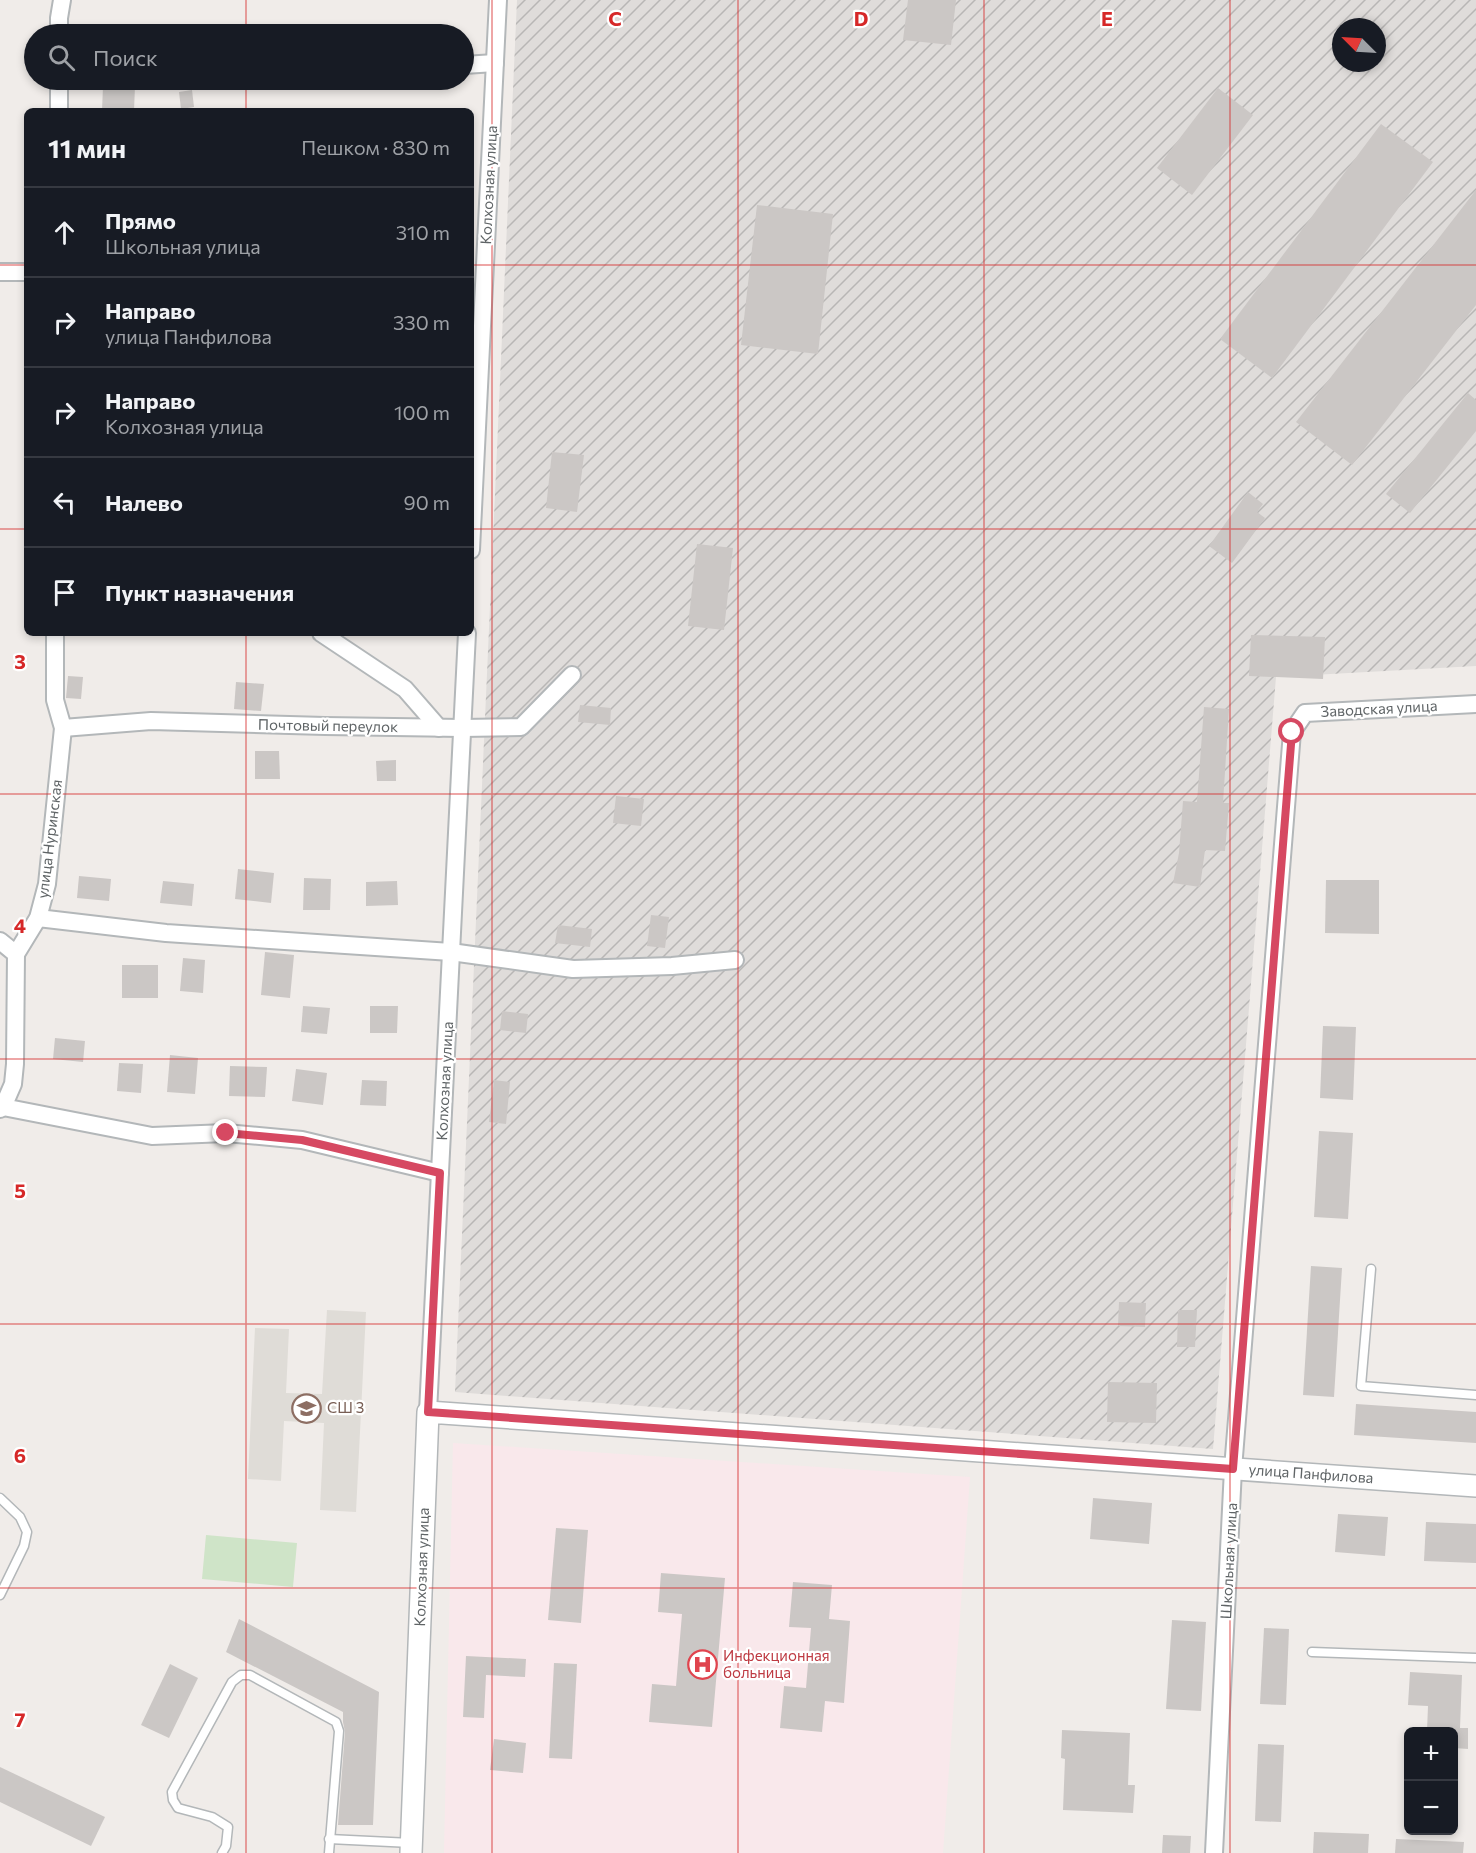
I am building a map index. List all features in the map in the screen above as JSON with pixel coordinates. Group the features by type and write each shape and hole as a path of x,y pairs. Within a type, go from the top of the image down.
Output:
{"street":[{"path":"59,24 63,0"},
{"name":"Колхозная улица","path":"474,426 477,302 498,0"},
{"path":"474,64 495,63"},
{"path":"59,90 59,108"},
{"path":"0,272 24,272"},
{"name":"улица Нуринская","path":"16,954 38,918 47,884 63,728 55,700 55,636"},
{"path":"326,636 405,689 439,728"},
{"name":"Колхозная улица","path":"412,1848 428,1412 467,636"},
{"name":"Почтовый переулок","path":"63,728 151,721 439,728 521,727 572,675"},
{"name":"Заводская улица","path":"1292,732 1305,713 1476,704"},
{"name":"Школьная улица","path":"1214,1853 1233,1469 1292,732"},
{"path":"38,918 166,933 451,952 573,969 672,966 735,960"},
{"path":"0,941 16,954 15,1064 13,1084 2,1108 152,1136 226,1133 302,1140 440,1173"},
{"name":"улица Панфилова","path":"428,1412 1476,1486"}],"lane":[{"path":"1371,1269 1361,1386 1476,1395"},
{"path":"0,1498 20,1517 27,1532 24,1546 0,1595"},
{"path":"1312,1652 1476,1658"},
{"path":"222,1853 226,1846 228,1827 212,1817 178,1808 173,1800 172,1792 232,1682 241,1675 250,1675 336,1722 339,1731 329,1853"},
{"path":"329,1839 412,1848"}],"shaded area":[{"path":"517,0 1476,0 1476,666 1276,677 1213,1449 455,1392"},
{"name":"СШ 3","path":"327,1310 366,1312 356,1512 320,1510 324,1423 284,1421 281,1481 248,1479 255,1328 289,1329 286,1393 322,1394"},
{"name":"Инфекционная больница","path":"453,1443 970,1477 943,1853 444,1853"}],"green space":[{"path":"206,1535 297,1543 293,1587 202,1579"}],"building":[{"path":"908,0 956,0 951,45 903,40"},
{"path":"1218,88 1253,115 1192,195 1157,168"},
{"path":"103,90 135,90 134,108 102,108"},
{"path":"192,90 194,107 181,108 179,92"},
{"path":"1381,124 1433,162 1272,378 1220,339"},
{"path":"1476,190 1476,305 1352,465 1296,422"},
{"path":"757,205 833,214 818,354 741,345"},
{"path":"1468,393 1476,400 1476,431 1410,513 1386,494"},
{"path":"552,452 584,455 577,512 546,508"},
{"path":"1248,492 1263,504 1257,512 1265,518 1232,563 1209,546"},
{"path":"697,544 733,548 724,630 688,626"},
{"path":"1251,635 1325,637 1323,679 1249,676"},
{"path":"68,676 83,677 81,699 66,698"},
{"path":"236,682 264,684 261,711 234,709"},
{"path":"580,705 611,708 610,725 578,722"},
{"path":"1204,707 1229,709 1223,803 1229,803 1225,851 1205,850 1200,887 1173,883 1179,853 1183,801 1197,802"},
{"path":"255,751 279,751 280,779 255,779"},
{"path":"396,760 396,781 377,781 376,761"},
{"path":"616,796 644,799 641,826 613,823"},
{"path":"238,869 274,873 271,903 235,899"},
{"path":"79,876 111,879 109,901 77,898"},
{"path":"304,878 331,879 330,910 303,910"},
{"path":"1326,880 1379,880 1379,934 1325,933"},
{"path":"163,881 194,884 192,906 160,903"},
{"path":"397,881 398,905 366,906 366,882"},
{"path":"651,915 669,917 665,948 647,946"},
{"path":"558,925 592,929 590,947 555,943"},
{"path":"265,952 294,955 290,998 261,995"},
{"path":"183,958 205,960 203,993 180,991"},
{"path":"122,965 158,965 158,998 122,998"},
{"path":"303,1006 330,1008 327,1034 301,1032"},
{"path":"370,1006 398,1006 397,1033 370,1033"},
{"path":"502,1011 528,1014 526,1033 500,1030"},
{"path":"1323,1026 1356,1027 1353,1100 1320,1098"},
{"path":"55,1038 85,1041 83,1062 53,1059"},
{"path":"170,1055 198,1058 195,1094 167,1092"},
{"path":"119,1063 143,1064 141,1093 117,1091"},
{"path":"230,1066 267,1067 265,1097 229,1096"},
{"path":"296,1069 327,1073 323,1105 292,1101"},
{"path":"362,1080 387,1081 386,1106 360,1105"},
{"path":"494,1080 510,1082 506,1124 489,1122"},
{"path":"1319,1131 1353,1133 1348,1219 1314,1217"},
{"path":"1311,1266 1342,1268 1334,1397 1303,1395"},
{"path":"1119,1302 1146,1303 1145,1327 1118,1326"},
{"path":"1178,1310 1197,1310 1195,1347 1177,1347"},
{"path":"1108,1382 1157,1383 1156,1423 1107,1422"},
{"path":"1356,1404 1476,1412 1476,1443 1354,1435"},
{"path":"1093,1498 1152,1503 1149,1544 1090,1539"},
{"path":"1338,1514 1388,1517 1385,1556 1335,1552"},
{"path":"1426,1522 1476,1524 1476,1563 1424,1561"},
{"path":"556,1528 588,1530 581,1623 548,1620"},
{"path":"661,1573 725,1578 712,1727 649,1722 652,1684 676,1686 682,1614 658,1612"},
{"path":"793,1582 832,1585 829,1619 850,1621 844,1703 825,1701 822,1732 780,1728 784,1686 806,1688 811,1628 789,1627"},
{"path":"239,1619 379,1692 373,1825 338,1825 345,1732 343,1712 226,1652"},
{"path":"1172,1620 1206,1622 1201,1711 1166,1709"},
{"path":"1264,1628 1289,1629 1286,1705 1260,1704"},
{"path":"466,1656 526,1659 525,1677 486,1675 484,1718 463,1717"},
{"path":"554,1663 577,1664 572,1759 549,1758"},
{"path":"170,1664 198,1678 169,1738 141,1725"},
{"path":"1410,1672 1462,1675 1460,1728 1468,1728 1468,1749 1458,1748 1458,1727 1427,1727 1428,1706 1408,1705"},
{"path":"1062,1730 1130,1733 1128,1785 1135,1785 1133,1813 1063,1810 1065,1759 1061,1758"},
{"path":"494,1739 526,1743 523,1773 490,1770"},
{"path":"1258,1744 1284,1745 1281,1822 1255,1821"},
{"path":"0,1767 105,1817 91,1846 0,1802"},
{"path":"1314,1832 1369,1834 1368,1853 1313,1853"},
{"path":"1163,1835 1191,1836 1190,1853 1162,1853"},
{"path":"1396,1839 1464,1842 1463,1853 1395,1853"}],"place":[{"name":"СШ 3","path":"306,1408"},
{"name":"Инфекционная больница","path":"702,1665"}],"route":[{"path":"226,1133 302,1140 440,1173 428,1412 1233,1469 1292,732"}]}
